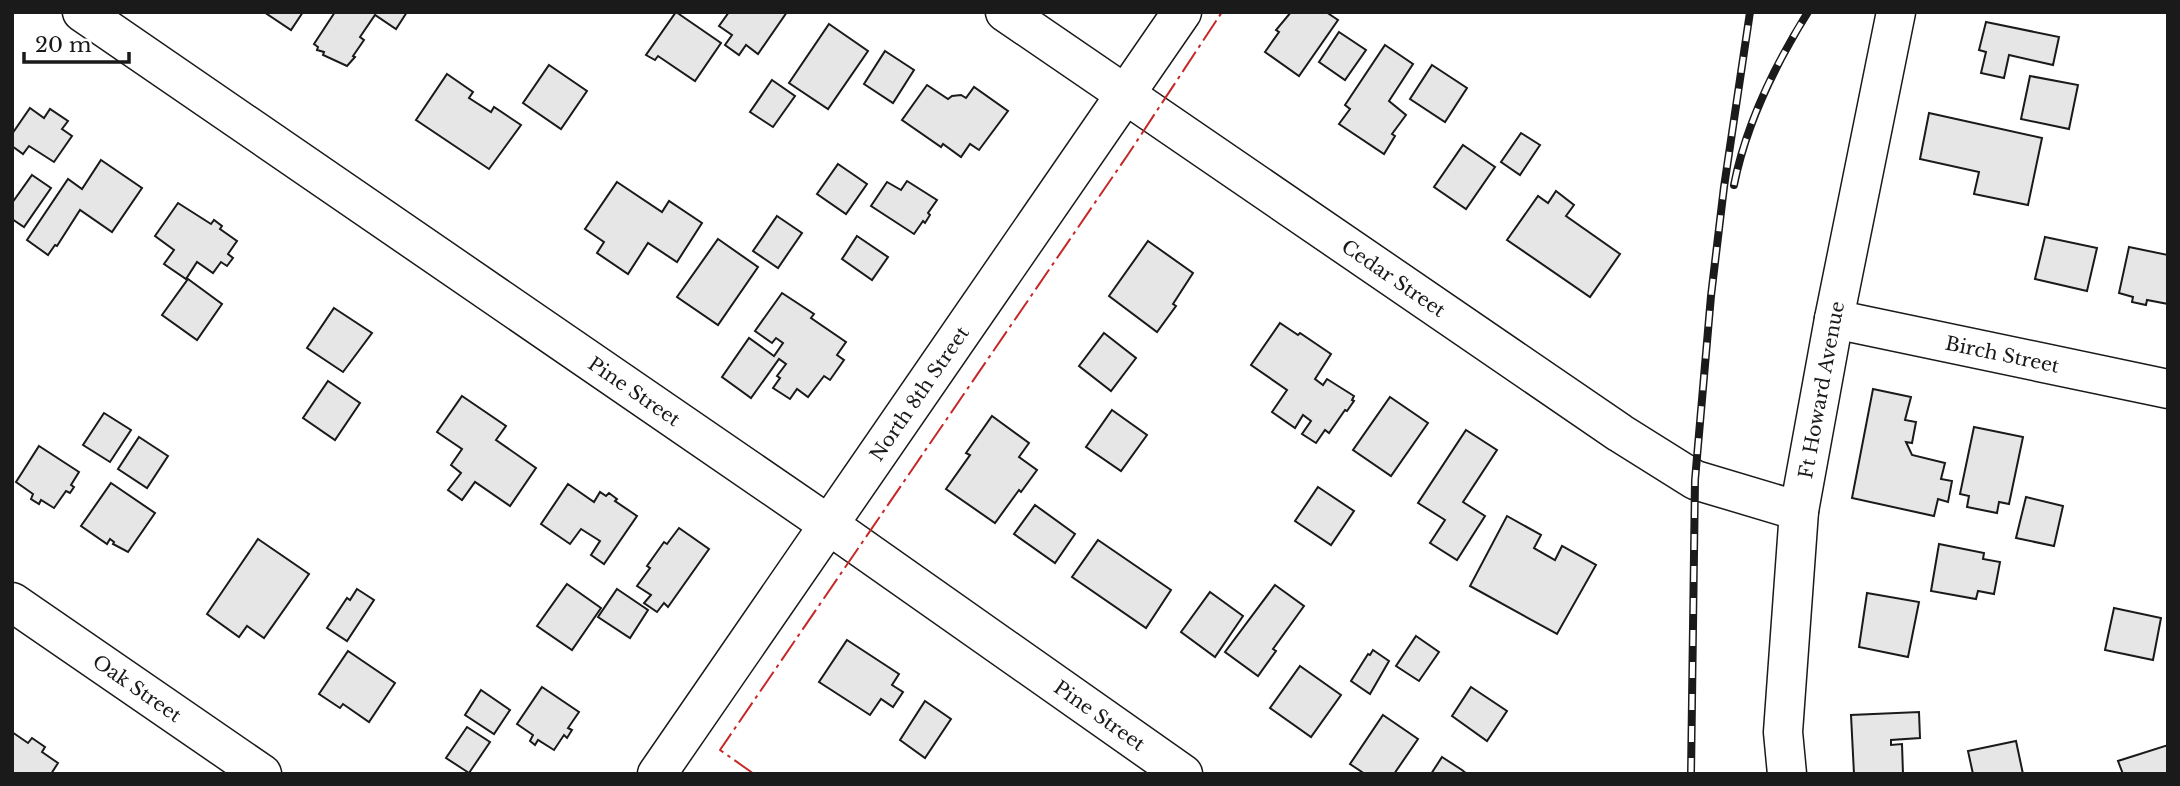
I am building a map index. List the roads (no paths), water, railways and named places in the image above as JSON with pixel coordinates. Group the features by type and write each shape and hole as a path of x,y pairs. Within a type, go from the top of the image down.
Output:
{"street":[{"name":"Pine Street","path":"82,12 829,525 1183,774"},
{"name":"Cedar Street","path":"1005,12 1620,433 1695,480 1799,510"},
{"name":"North 8th Street","path":"657,774 1182,12"},
{"name":"Ft Howard Avenue","path":"1787,774 1783,732 1799,510 1896,12"},
{"name":"Birch Street","path":"1835,319 2168,389"},
{"name":"Oak Street","path":"12,602 262,774"}],"railway":[{"path":"1691,774 1695,480 1711,296 1750,12"},
{"path":"1734,185 1754,117 1784,53 1808,12"}]}
